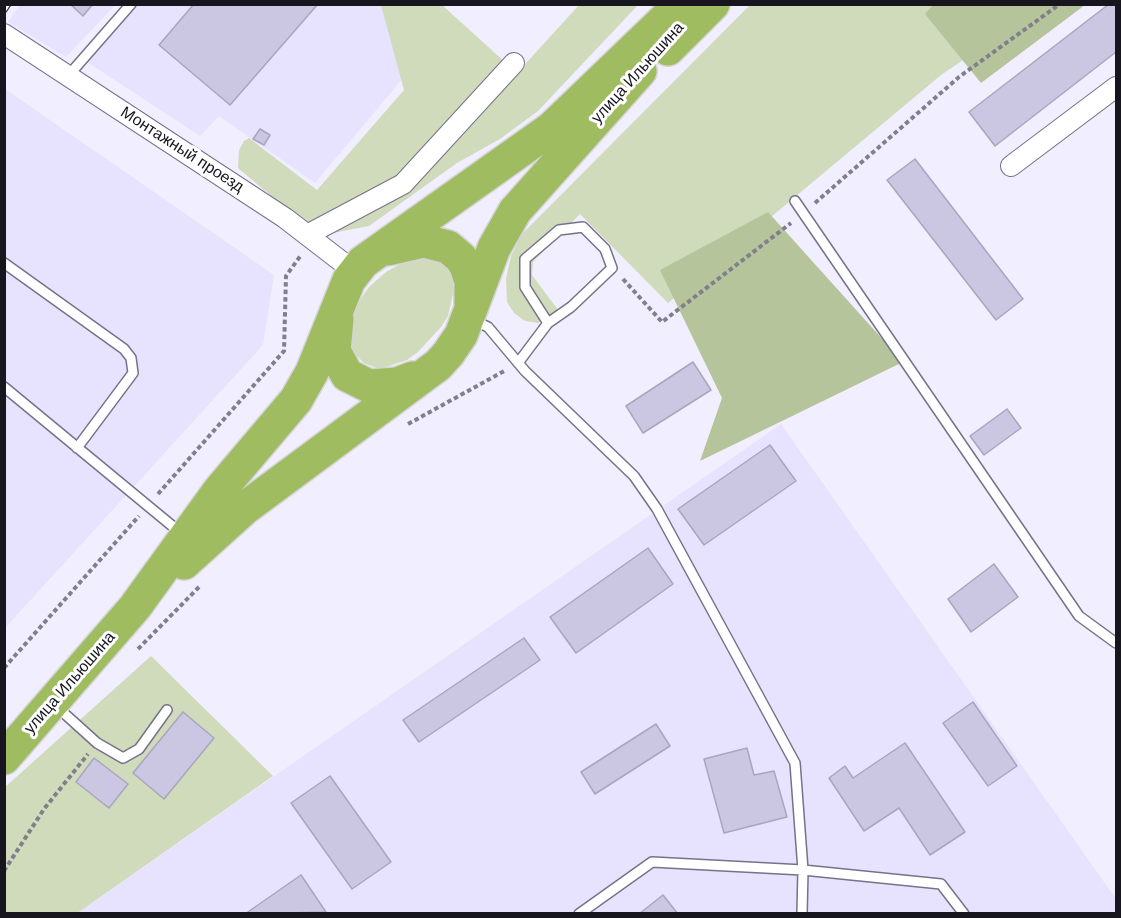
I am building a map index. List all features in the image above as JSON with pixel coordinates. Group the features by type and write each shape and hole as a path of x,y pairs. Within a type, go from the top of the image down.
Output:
{"highway":[{"path":"600,99 658,4"},
{"name":"улица Ильюшина","path":"600,99 681,4"},
{"name":"улица Ильюшина","path":"568,131 699,4"},
{"path":"600,99 713,4"},
{"path":"135,607 219,491 259,447 300,393 312,372 356,274 525,149 568,131"},
{"path":"135,607 245,508 426,374 448,354 461,335 490,256 505,227 530,193 568,131"},
{"path":"426,374 397,384 382,386 369,386 347,375 338,360 334,340 356,274 397,245 434,242 448,248 461,258 466,266 471,280 469,313"},
{"name":"улица Ильюшина","path":"4,758 135,607"}],"street":[{"name":"Монтажный проезд","path":"4,34 309,237 356,274"},
{"path":"309,237 403,184 514,63"},
{"path":"1011,166 1116,87"}],"lane":[{"path":"68,76 131,4"},
{"path":"795,201 1078,616 1116,643"},
{"path":"518,363 548,322 572,307 612,268 605,249 583,227 559,230 525,260 525,287 548,322"},
{"path":"4,263 124,349 131,358 133,373 77,448"},
{"path":"469,313 488,327 518,363 634,476 657,509 795,763 803,870 801,914"},
{"path":"4,387 186,537"},
{"path":"52,703 97,743 123,758 139,749 167,710"},
{"path":"579,914 652,862 803,870 941,884 964,914"}],"path":[{"path":"612,268 662,322 804,213 959,77 1060,4"},
{"path":"4,668 284,351 286,276 309,237"},
{"path":"398,430 518,363"},
{"path":"135,652 206,579"},
{"path":"4,871 44,809 97,743"}],"shaded area":[{"path":"429,4 440,34 315,183 219,116 200,136 78,56 124,5"},
{"path":"20,5 115,5 66,57 8,22"},
{"path":"5,89 274,275 263,345 5,628"},
{"path":"781,424 1116,899 1116,914 76,914"}],"green space":[{"path":"934,4 1085,5 981,83 925,14"},
{"path":"381,5 442,5 517,73 579,5 638,5 538,111 500,139 457,163 369,226 333,233 306,225 238,168 239,150 244,141 249,138 317,190 404,90"},
{"path":"750,5 1044,5 941,75 668,303 580,214 533,262 532,275 558,310 538,323 525,321 514,313 507,302 506,279 511,256 522,234"},
{"path":"768,212 903,362 700,461 722,398 660,270"},
{"path":"430,256 450,265 455,285 448,316 418,352 407,360 380,369 364,363 350,349 349,330 357,304 369,287 386,272 413,257"},
{"path":"151,656 273,776 76,914 5,913 4,788"}],"building":[{"path":"70,4 93,4 83,16"},
{"path":"194,4 318,4 230,105 159,45"},
{"path":"1109,4 1116,4 1116,52 995,146 969,112"},
{"path":"260,129 270,135 264,145 253,139"},
{"path":"915,159 1023,299 996,320 887,180"},
{"path":"693,362 711,390 643,433 626,406"},
{"path":"1007,409 1021,428 984,455 970,436"},
{"path":"770,445 796,481 704,545 678,509"},
{"path":"648,548 673,584 576,653 550,617"},
{"path":"994,564 1018,597 971,632 948,599"},
{"path":"524,638 540,660 419,742 403,720"},
{"path":"973,702 1017,766 988,786 943,723"},
{"path":"183,712 214,738 164,799 133,773"},
{"path":"656,724 670,746 595,794 581,772"},
{"path":"905,743 965,832 930,855 899,808 864,831 829,778 845,766 853,778"},
{"path":"747,748 754,775 774,771 787,817 724,833 704,759"},
{"path":"94,758 128,784 109,808 76,782"},
{"path":"330,776 391,862 352,889 291,803"},
{"path":"301,875 326,912 245,914"},
{"path":"663,895 678,914 639,914"}],"railway":[{"path":"4,10 8,4"}]}
